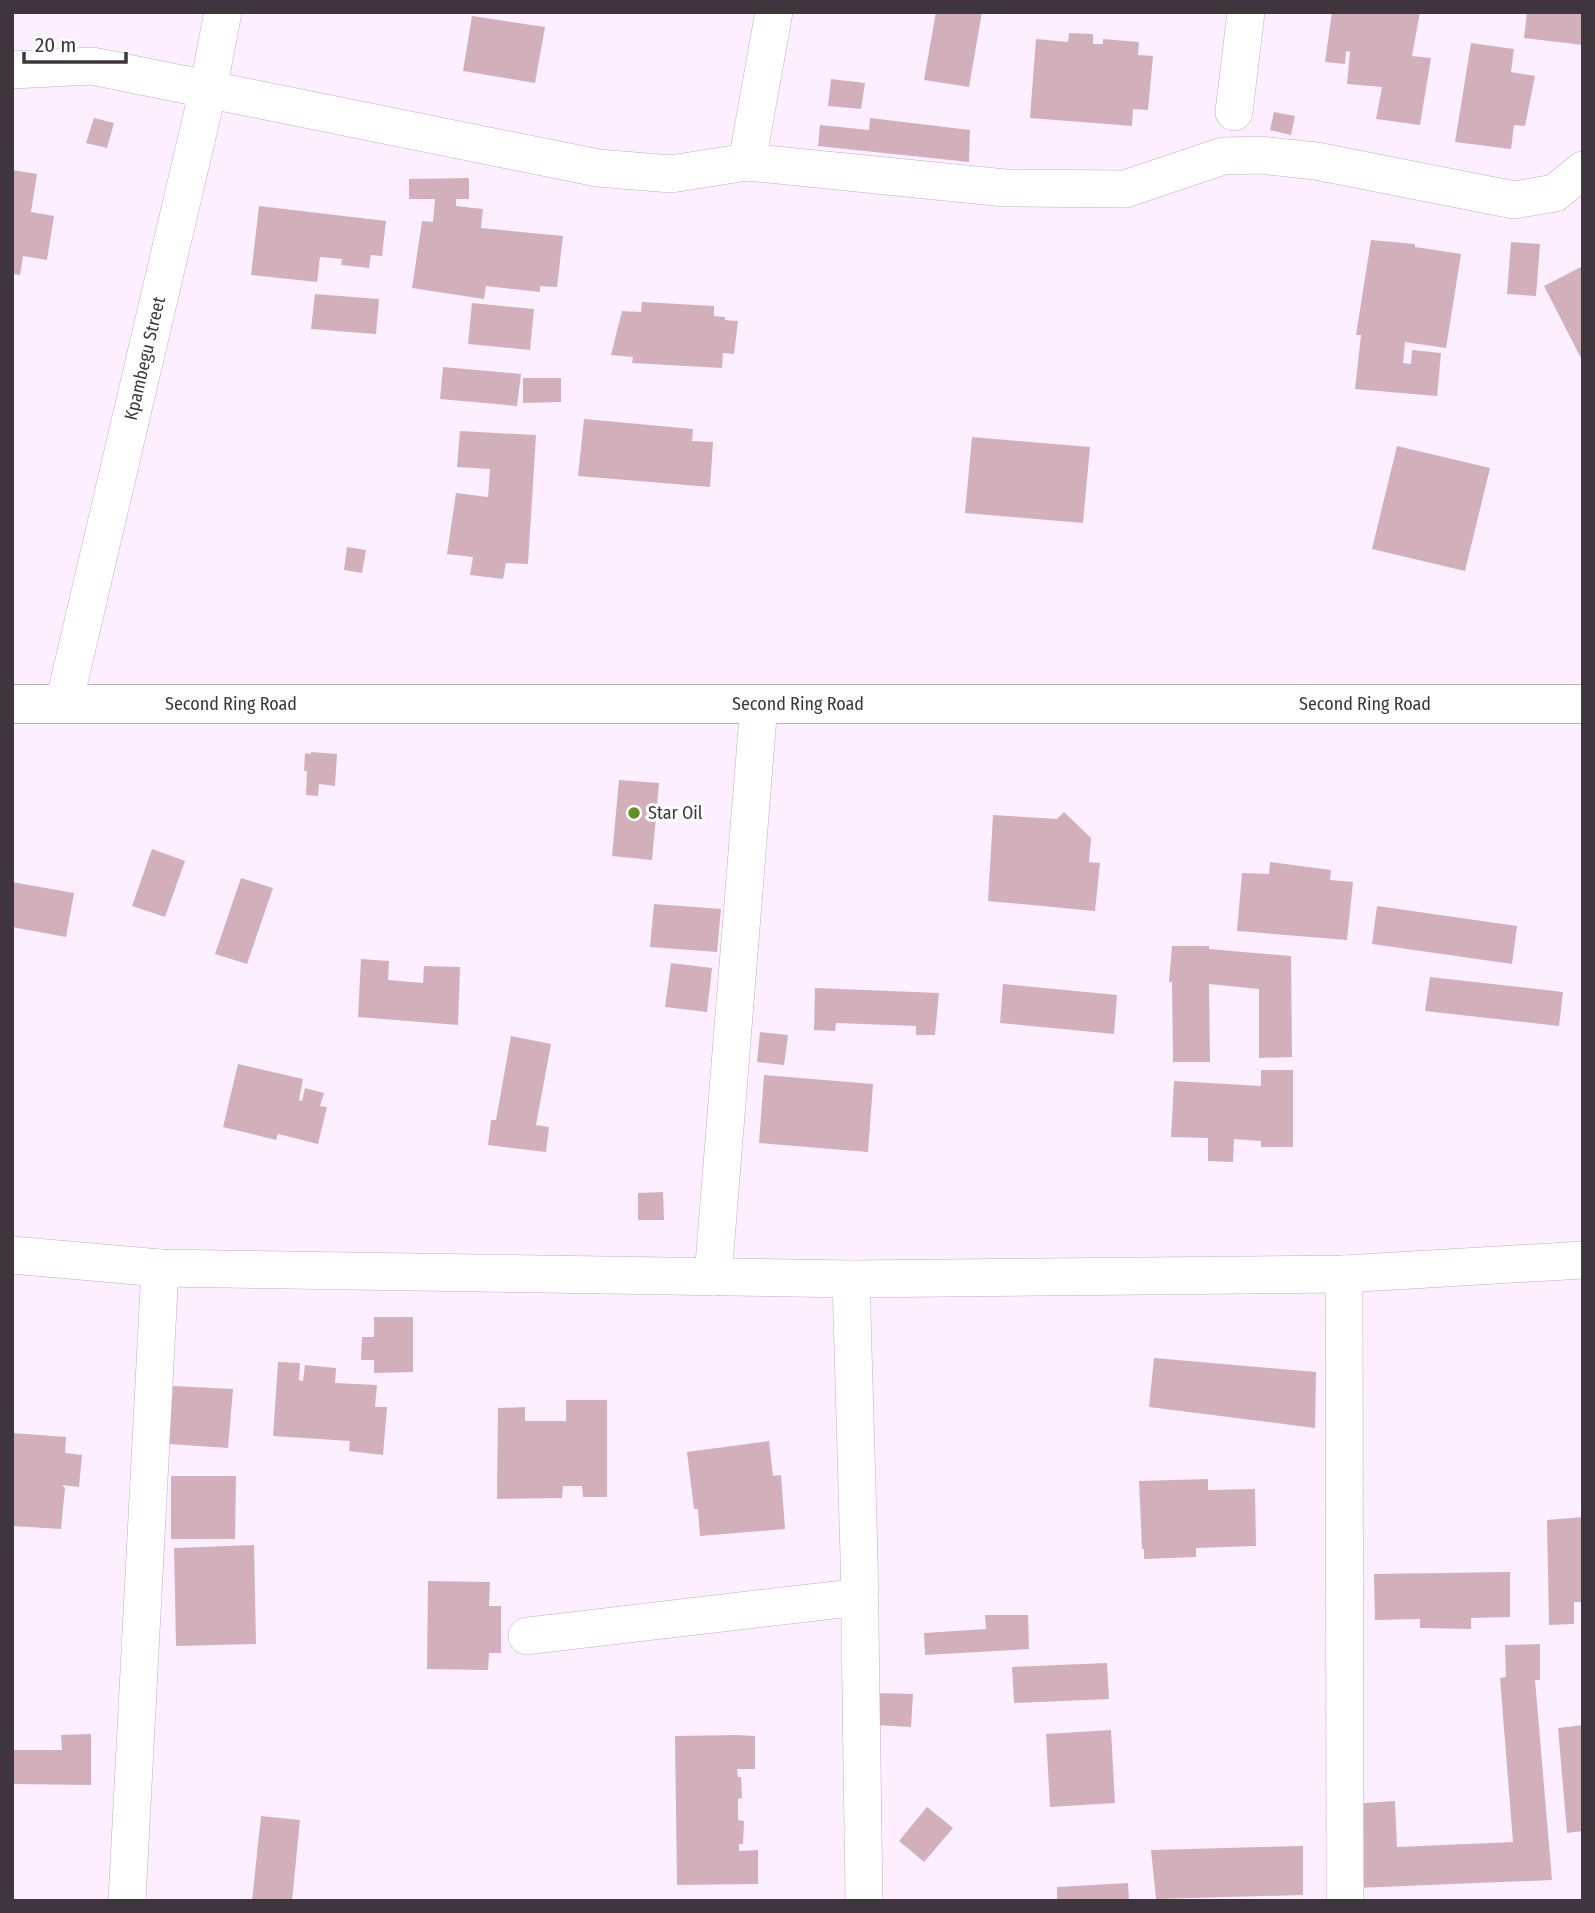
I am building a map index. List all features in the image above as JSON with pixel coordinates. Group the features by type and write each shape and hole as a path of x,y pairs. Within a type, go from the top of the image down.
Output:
{"street":[{"name":"Kpambegu Street","path":"64,703 208,90 222,12"},
{"path":"747,162 774,12"},
{"path":"1234,112 1246,12"},
{"path":"12,70 92,65 598,168 671,174 747,162 1005,188 1125,189 1223,156 1260,155 1316,161 1514,200 1555,193 1583,170"},
{"name":"Second Ring Road","path":"12,704 1583,704"},
{"path":"713,1277 759,704"},
{"path":"12,1255 160,1268 851,1279 1344,1274 1583,1260"},
{"path":"127,1901 160,1268"},
{"path":"1344,1274 1345,1901"},
{"path":"851,1279 860,1597 864,1901"},
{"path":"527,1636 860,1597"}],"building":[{"path":"936,12 982,12 969,87 924,80"},
{"path":"1332,12 1420,12 1412,56 1431,58 1420,125 1376,119 1382,87 1347,84 1350,52 1346,51 1345,64 1325,62"},
{"path":"1527,12 1583,12 1583,45 1524,38"},
{"path":"472,16 545,27 535,83 463,71"},
{"path":"1069,33 1093,34 1093,44 1103,44 1103,39 1139,42 1138,55 1153,56 1148,110 1133,109 1132,126 1030,118 1036,39 1068,42"},
{"path":"1471,43 1514,49 1511,72 1535,76 1525,126 1514,125 1511,149 1455,142"},
{"path":"831,79 865,83 861,109 828,106"},
{"path":"1274,112 1295,116 1291,135 1270,130"},
{"path":"94,118 114,123 107,148 86,143"},
{"path":"870,118 970,130 969,162 818,146 820,125 869,130"},
{"path":"12,170 37,174 31,212 54,216 47,260 23,256 20,275 12,274"},
{"path":"469,178 469,199 456,199 456,206 483,209 481,228 563,236 557,287 540,286 540,292 486,286 484,299 412,288 422,221 433,222 435,199 409,199 409,179"},
{"path":"259,206 386,221 382,256 371,255 369,268 341,265 342,259 320,257 317,282 251,275"},
{"path":"1371,240 1415,244 1415,247 1461,254 1446,348 1405,342 1403,363 1411,364 1412,350 1441,353 1437,396 1355,389 1361,335 1356,335"},
{"path":"1511,242 1540,244 1536,296 1507,294"},
{"path":"1583,266 1583,362 1544,286"},
{"path":"315,294 379,299 376,334 311,329"},
{"path":"642,302 714,306 714,316 738,321 734,354 723,353 722,368 632,363 633,357 611,355 622,311 641,312"},
{"path":"472,303 534,309 530,350 468,344"},
{"path":"443,367 521,374 517,406 440,399"},
{"path":"523,378 561,378 561,402 523,403"},
{"path":"584,419 693,429 692,441 713,442 710,487 578,476"},
{"path":"460,431 536,435 528,564 506,563 503,579 470,575 473,557 447,554 456,493 488,497 490,469 457,467"},
{"path":"972,437 1090,447 1083,523 965,513"},
{"path":"1397,446 1490,468 1465,571 1372,549"},
{"path":"347,547 366,550 362,573 344,570"},
{"path":"305,753 337,754 335,786 319,784 318,796 306,795"},
{"path":"619,780 659,783 652,860 612,856"},
{"path":"1064,812 1091,838 1089,862 1100,863 1095,911 988,901 993,815 1057,819"},
{"path":"152,849 185,861 165,917 132,906"},
{"path":"1270,862 1331,870 1330,880 1353,882 1347,940 1237,931 1242,873 1269,874"},
{"path":"241,878 273,888 247,964 215,954"},
{"path":"12,882 74,893 66,937 12,927"},
{"path":"654,904 721,909 717,952 650,947"},
{"path":"1377,906 1517,926 1512,964 1372,944"},
{"path":"1172,946 1209,946 1209,949 1291,956 1292,1057 1259,1058 1259,989 1209,984 1210,1062 1173,1062 1172,982 1169,982"},
{"path":"361,959 389,961 388,980 423,983 424,966 460,967 458,1025 358,1017"},
{"path":"671,963 712,968 707,1012 665,1007"},
{"path":"1430,977 1563,992 1559,1026 1425,1011"},
{"path":"1003,984 1117,995 1114,1034 1000,1023"},
{"path":"815,988 939,993 935,1035 916,1035 916,1026 836,1023 835,1031 814,1030"},
{"path":"760,1032 788,1035 784,1065 757,1062"},
{"path":"511,1036 551,1044 536,1125 549,1127 546,1152 488,1145 491,1120 496,1120"},
{"path":"238,1064 303,1079 299,1100 302,1101 305,1088 324,1093 320,1106 327,1107 318,1144 278,1134 276,1140 223,1127"},
{"path":"1261,1070 1293,1070 1293,1147 1261,1147 1261,1141 1234,1139 1233,1162 1208,1161 1208,1138 1171,1137 1174,1081 1261,1086"},
{"path":"764,1075 873,1084 868,1152 759,1143"},
{"path":"663,1192 664,1220 638,1220 638,1193"},
{"path":"374,1317 413,1317 413,1372 374,1373 374,1360 361,1360 362,1337 374,1337"},
{"path":"1154,1358 1316,1372 1315,1428 1149,1407"},
{"path":"278,1362 300,1363 299,1380 303,1381 305,1365 336,1368 335,1383 377,1385 375,1407 387,1407 383,1455 349,1451 350,1441 273,1436"},
{"path":"173,1386 233,1389 228,1448 169,1444"},
{"path":"566,1400 607,1400 607,1497 583,1497 582,1486 563,1486 562,1498 497,1499 498,1408 525,1407 525,1421 566,1421"},
{"path":"12,1433 66,1437 65,1453 82,1455 79,1487 62,1485 65,1488 61,1529 12,1526"},
{"path":"769,1441 773,1476 781,1475 785,1529 700,1536 698,1509 694,1509 687,1452"},
{"path":"171,1476 236,1476 235,1539 171,1539"},
{"path":"1208,1479 1208,1490 1255,1489 1256,1546 1196,1548 1196,1557 1144,1559 1139,1481"},
{"path":"1583,1517 1583,1602 1574,1602 1574,1624 1549,1625 1547,1520"},
{"path":"254,1545 256,1644 176,1646 174,1548"},
{"path":"1510,1572 1510,1617 1471,1618 1471,1629 1420,1628 1420,1619 1375,1620 1374,1574"},
{"path":"428,1581 490,1582 489,1606 501,1606 501,1653 489,1653 488,1670 427,1669"},
{"path":"985,1615 1028,1615 1029,1649 925,1655 924,1633 986,1629"},
{"path":"1540,1644 1540,1680 1535,1680 1552,1880 1355,1888 1350,1804 1395,1801 1397,1847 1513,1842 1500,1678 1506,1677 1505,1645"},
{"path":"1107,1663 1109,1699 1014,1703 1012,1667"},
{"path":"877,1693 913,1694 911,1727 875,1725"},
{"path":"1583,1725 1583,1831 1567,1833 1558,1728"},
{"path":"1111,1730 1115,1803 1050,1807 1046,1734"},
{"path":"91,1734 91,1785 12,1784 12,1750 62,1750 61,1735"},
{"path":"675,1736 755,1736 755,1769 737,1769 738,1777 741,1777 742,1798 738,1799 738,1820 744,1821 743,1844 739,1844 739,1851 758,1850 758,1884 677,1885"},
{"path":"927,1807 953,1828 924,1862 899,1841"},
{"path":"261,1816 300,1820 292,1901 252,1901"},
{"path":"1303,1846 1303,1895 1156,1899 1151,1850"},
{"path":"1128,1883 1129,1901 1057,1901 1057,1887"}],"place":[{"name":"Star Oil","path":"634,813"}]}
